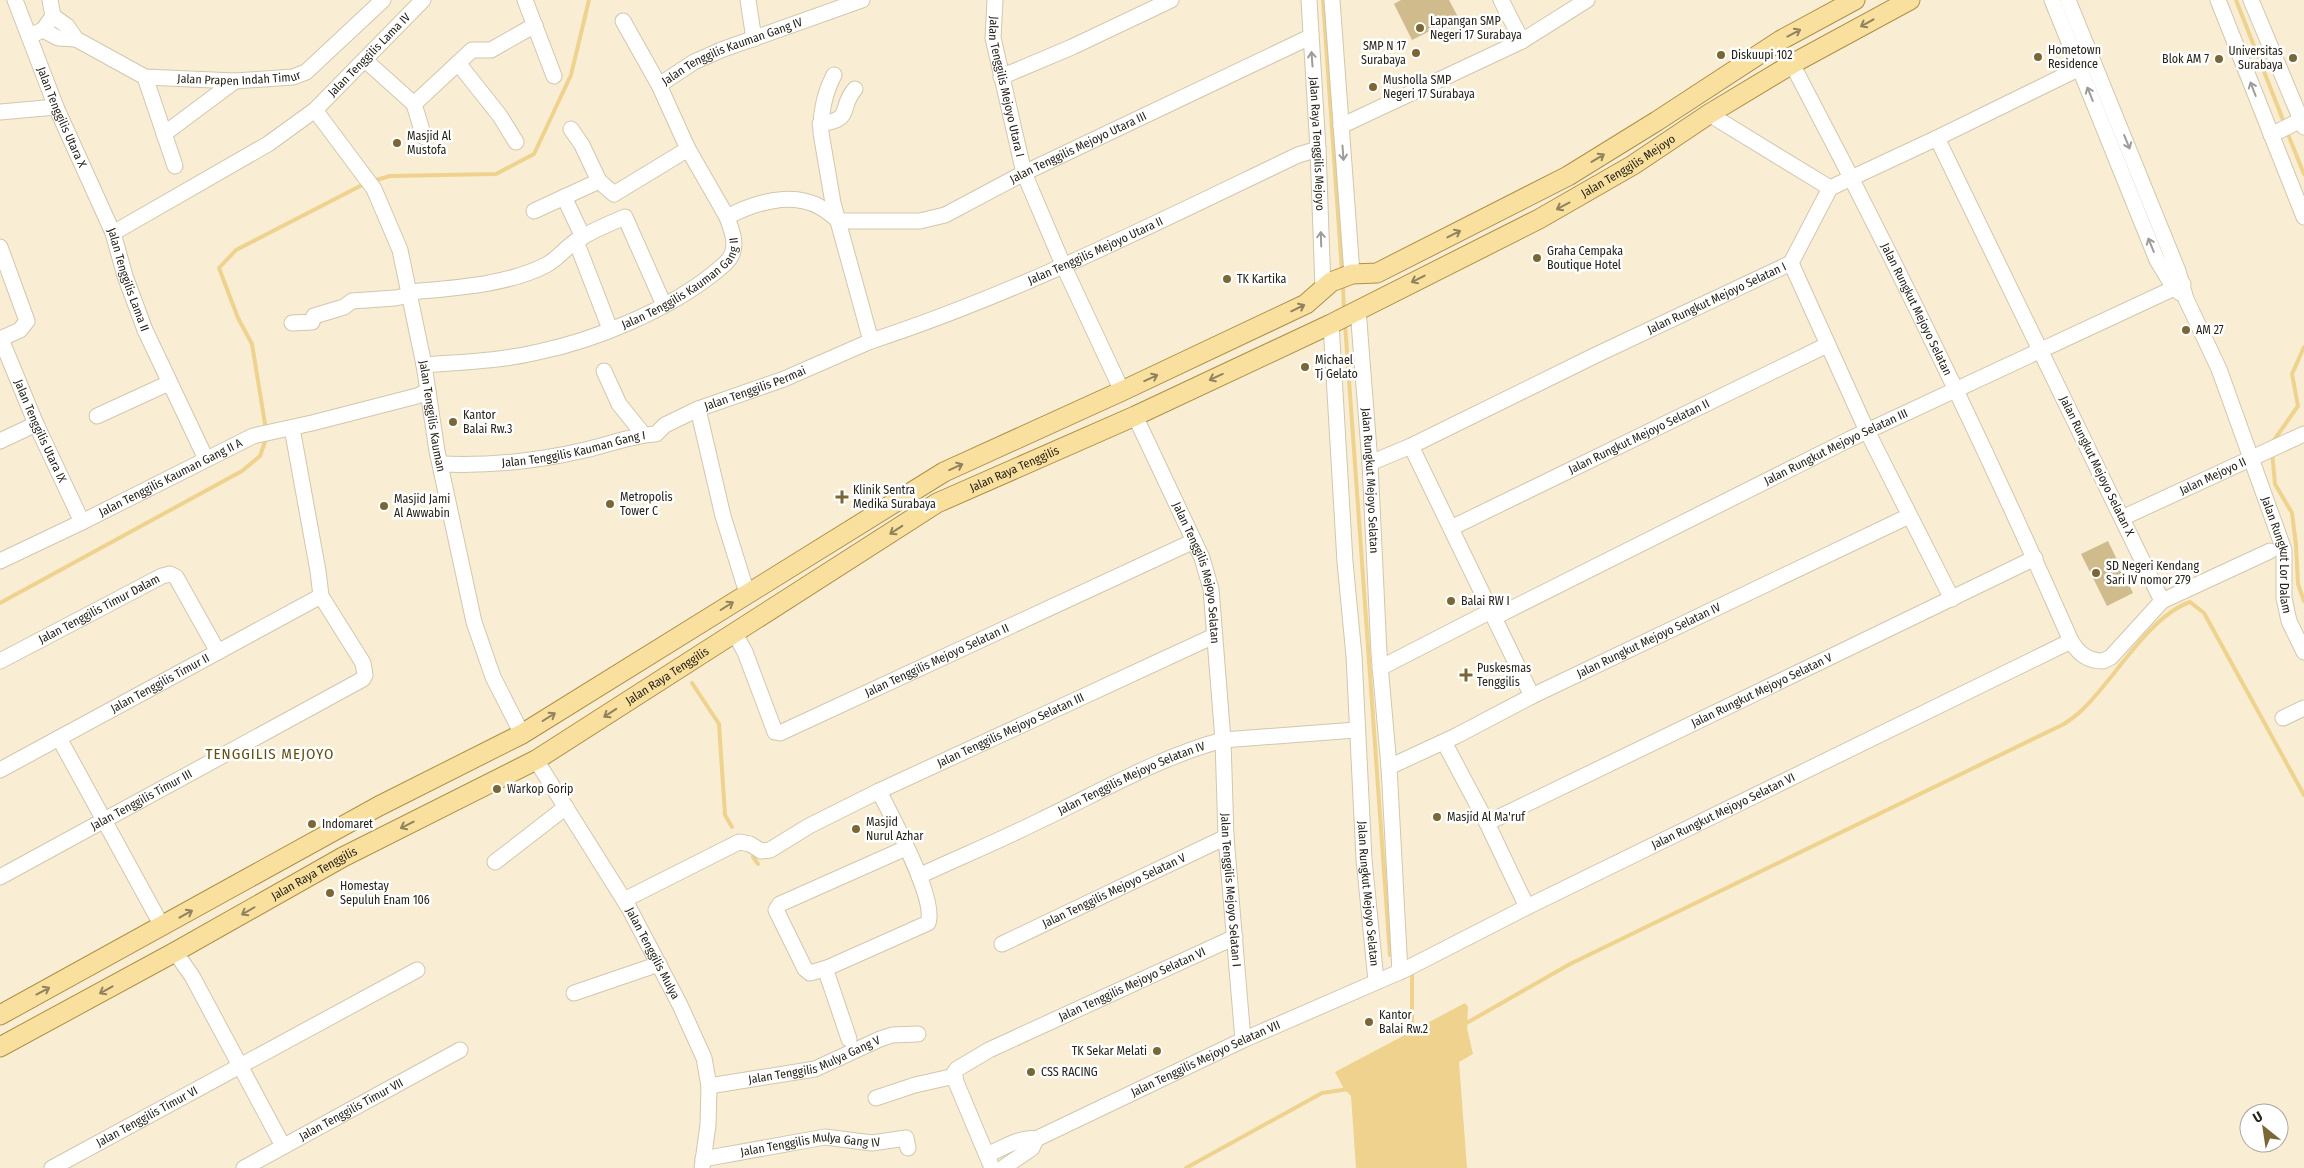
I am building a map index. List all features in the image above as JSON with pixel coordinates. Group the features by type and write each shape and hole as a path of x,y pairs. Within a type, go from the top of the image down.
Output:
{"main road":[{"name":"Jalan Tenggilis Mejoyo","path":"1338,280 1377,273 1568,176 1657,122 1781,40 1855,0"},
{"name":"Jalan Tenggilis Mejoyo","path":"1345,316 1539,219 1633,165 1709,114 1887,5 1910,0"},
{"path":"1528,196 1539,219"},
{"name":"Jalan Raya Tenggilis","path":"6,1012 331,832 459,764 522,734 929,480 1237,338 1306,304 1338,280"},
{"name":"Jalan Raya Tenggilis","path":"0,1047 175,952 343,857 536,760 937,503 1135,416 1345,316"},
{"path":"1237,338 1247,363"},
{"path":"1019,438 1030,463"},
{"path":"331,832 343,857"},
{"path":"6,1012 21,1019 24,1034"}],"street":[{"name":"Jalan Tenggilis Utara X","path":"15,0 36,33 56,107 113,233"},
{"path":"36,33 53,16 50,0"},
{"name":"Jalan Prapen Indah Timur","path":"53,16 66,25 76,39 145,77 235,81 301,75 321,60 383,0"},
{"name":"Jalan Tenggilis Lama IV","path":"315,110 423,0"},
{"path":"525,0 554,76"},
{"path":"748,0 754,39"},
{"name":"Jalan Tenggilis Kauman Gang IV","path":"727,217 688,149 659,85 694,62 862,0"},
{"path":"1001,77 1089,39 1171,0"},
{"path":"1501,0 1522,41"},
{"path":"1341,126 1522,41 1587,0"},
{"path":"2052,0 2156,260 2178,286 2186,299 2219,369 2251,457"},
{"path":"2068,0 2178,286"},
{"path":"2218,0 2274,133 2304,217"},
{"path":"2251,0 2300,123 2274,133"},
{"path":"1310,5 1331,1"},
{"name":"Jalan Raya Tenggilis Mejoyo","path":"1331,1 1341,126 1338,280"},
{"name":"Jalan Tenggilis Mejoyo Utara I","path":"991,2 993,38 1024,173 1064,267 1122,391"},
{"name":"Jalan Raya Tenggilis Mejoyo","path":"1310,5 1310,37 1318,149 1338,280"},
{"path":"623,21 659,85"},
{"path":"414,104 472,50 491,50 534,25"},
{"name":"Jalan Prapen Indah Timur","path":"36,33 58,38 76,39"},
{"name":"Jalan Tenggilis Mejoyo Utara III","path":"839,220 920,222 945,215 1024,173 1310,37"},
{"path":"365,60 414,104 424,137"},
{"path":"458,63 500,116 516,142"},
{"name":"Jalan Rungkut Mejoyo Selatan","path":"1792,64 1852,179 2035,558"},
{"path":"1709,114 1830,188 2080,68"},
{"path":"834,75 829,85 820,124 833,203 870,341"},
{"path":"145,77 174,166"},
{"path":"164,134 235,81"},
{"path":"820,124 837,121 843,117 856,89"},
{"path":"0,112 56,107"},
{"name":"Jalan Tenggilis Kauman","path":"315,110 374,189 400,250 411,294 441,464 474,622 493,677 522,734"},
{"name":"Jalan Tenggilis Lama II","path":"206,459 169,384 137,308 125,276 113,233 268,144 315,110"},
{"path":"571,129 582,145 599,181 614,194 688,149"},
{"name":"Jalan Rungkut Mejoyo Selatan X","path":"1937,138 2162,601"},
{"name":"Jalan Tenggilis Mejoyo Utara II","path":"870,341 905,330 1064,267 1298,155 1318,149"},
{"path":"534,211 599,181"},
{"name":"Jalan Rungkut Mejoyo Selatan I","path":"1370,463 1411,446 1596,355 1791,263 1830,188"},
{"path":"564,197 610,329"},
{"name":"Jalan Tenggilis Kauman Gang II","path":"424,365 485,360 538,352 637,319 701,283 728,261 734,248 734,241 727,217 743,209 767,201 793,200 819,206 839,220"},
{"path":"292,323 312,322 314,316 344,307 352,301 395,298 512,278 546,264 579,239 626,218 664,305"},
{"path":"0,247 27,318 27,324 20,330 0,339"},
{"path":"1791,263 1867,431 1952,598"},
{"name":"Jalan Rungkut Mejoyo Selatan III","path":"1380,668 1867,431 2178,286"},
{"name":"Jalan Rungkut Mejoyo Selatan","path":"1345,316 1370,463 1366,655 1356,730 1364,859 1376,981"},
{"name":"Jalan Rungkut Mejoyo Selatan","path":"1345,316 1345,562 1366,655 1380,668 1389,767 1400,972"},
{"name":"Jalan Tenggilis Utara IX","path":"0,339 36,424 82,522"},
{"name":"Jalan Tenggilis Permai","path":"747,593 723,516 698,409 784,379 870,341"},
{"name":"Jalan Rungkut Mejoyo Selatan II","path":"1451,528 1827,345"},
{"path":"604,371 619,404 644,435"},
{"path":"97,416 169,384"},
{"name":"Jalan Tenggilis Kauman Gang II A","path":"0,561 206,459 266,432 292,428 417,396 428,391"},
{"name":"Jalan Tenggilis Kauman Gang I","path":"441,464 496,464 583,451 644,435 657,434 665,425 698,409"},
{"name":"Jalan Tenggilis Mejoyo Selatan","path":"1135,416 1202,558 1211,588 1223,740"},
{"path":"0,441 36,424"},
{"path":"292,428 321,596"},
{"name":"Jalan Mejoyo II","path":"2122,518 2304,434"},
{"path":"1411,446 1532,696"},
{"name":"Jalan Rungkut Lor Dalam","path":"2251,457 2284,550 2284,598 2289,621 2304,652"},
{"name":"Jalan Rungkut Mejoyo Selatan IV","path":"1389,767 1444,742 1532,696 1909,516"},
{"name":"Jalan Tenggilis Mejoyo Selatan II","path":"735,634 745,652 775,732 780,733 1194,541"},
{"path":"2035,558 2078,653 2099,661 2107,660 2162,601 2270,551"},
{"name":"Jalan Rungkut Mejoyo Selatan V","path":"1488,823 2035,558"},
{"name":"Jalan Tenggilis Timur Dalam","path":"0,662 162,576 170,574 176,577 218,652"},
{"name":"Jalan Tenggilis Timur II","path":"0,770 321,596"},
{"name":"Jalan Tenggilis Timur III","path":"0,877 363,679 366,671 363,664 321,596"},
{"name":"Jalan Tenggilis Mejoyo Selatan III","path":"624,900 739,842 750,844 765,852 879,790 1214,636"},
{"name":"Jalan Rungkut Mejoyo Selatan VI","path":"1376,981 1400,972 1527,907 2072,641"},
{"path":"2283,718 2304,708"},
{"name":"Jalan Tenggilis Mejoyo Selatan IV","path":"919,876 1040,821 1132,775 1223,740 1356,730"},
{"path":"59,738 162,926"},
{"name":"Jalan Tenggilis Mejoyo Selatan I","path":"1223,740 1226,837 1243,1040"},
{"path":"1444,742 1488,823 1527,907"},
{"name":"Jalan Tenggilis Mulya","path":"536,760 624,900 684,1012 700,1049 709,1086 708,1125 702,1163"},
{"path":"879,790 906,848 919,876 931,916 928,923 827,968 810,973 806,969 776,910 780,904 906,848"},
{"path":"495,862 566,808"},
{"name":"Jalan Tenggilis Mejoyo Selatan V","path":"1002,944 1226,837"},
{"name":"Jalan Tenggilis Mejoyo Selatan VI","path":"955,1076 959,1067 1030,1031 1235,937"},
{"path":"175,952 192,976 282,1146"},
{"path":"574,993 659,964"},
{"path":"827,968 826,971 849,1038"},
{"name":"Jalan Tenggilis Timur VI","path":"52,1168 417,970"},
{"name":"Jalan Tenggilis Mejoyo Selatan VII","path":"990,1161 1022,1140 1036,1139 1243,1040 1376,981"},
{"name":"Jalan Tenggilis Mulya Gang V","path":"709,1086 815,1069 880,1039 892,1035 918,1034"},
{"name":"Jalan Tenggilis Timur VII","path":"244,1168 460,1050"},
{"path":"876,1098 915,1085 955,1076 990,1161"},
{"name":"Jalan Tenggilis Mulya Gang IV","path":"702,1163 826,1137 872,1143 906,1138 908,1148"},
{"name":"Jalan Tenggilis Mejoyo Selatan VII","path":"1003,1168 1034,1147 1036,1139"}],"shaded area":[{"name":"Lapangan SMP Negeri 17 Surabaya","path":"1401,0 1449,0 1458,17 1412,40 1394,4"},
{"path":"2108,541 2133,593 2107,606 2081,554"},
{"path":"1465,1003 1468,1007 1467,1028 1473,1054 1459,1062 1467,1168 1356,1168 1351,1096 1344,1089 1335,1072"}],"waterway":[{"path":"373,181 390,176 496,174 534,154 571,75 589,0"},
{"path":"1323,0 1342,272"},
{"path":"2236,0 2285,125"},
{"path":"2287,132 2304,174"},
{"path":"266,430 252,344 238,318 219,268 236,250 366,183"},
{"path":"1343,284 1344,312"},
{"path":"1345,324 1390,955"},
{"path":"2272,443 2298,406 2292,374 2304,347"},
{"path":"0,603 242,471 260,456 267,436"},
{"path":"2272,452 2275,484 2292,513 2298,584 2304,601"},
{"path":"1463,1025 1570,964 2064,724 2080,712 2094,697 2146,634 2175,609 2190,602 2204,613 2304,795"},
{"path":"692,683 719,724 725,815 732,827"},
{"path":"753,857 758,864"},
{"path":"1412,973 1412,1036"},
{"path":"1186,1168 1322,1093 1349,1089"}],"place":[{"name":"Lapangan SMP Negeri 17 Surabaya","path":"1420,28"},
{"name":"SMP N 17 Surabaya","path":"1416,53"},
{"name":"Diskuupi 102","path":"1721,55"},
{"name":"Hometown Residence","path":"2038,57"},
{"name":"Universitas Surabaya","path":"2293,58"},
{"name":"Blok AM 7","path":"2219,59"},
{"name":"Musholla SMP Negeri 17 Surabaya","path":"1373,87"},
{"name":"Masjid Al Mustofa","path":"397,143"},
{"name":"Graha Cempaka Boutique Hotel","path":"1537,258"},
{"name":"TK Kartika","path":"1227,279"},
{"name":"AM 27","path":"2186,330"},
{"name":"Michael Tj Gelato","path":"1305,367"},
{"name":"Kantor Balai Rw.3","path":"453,422"},
{"name":"Klinik Sentra Medika Surabaya","path":"842,497"},
{"name":"Metropolis Tower C","path":"610,504"},
{"name":"Masjid Jami Al Awwabin","path":"384,506"},
{"name":"SD Negeri Kendang Sari IV nomor 279","path":"2096,573"},
{"name":"Balai RW I","path":"1451,601"},
{"name":"Puskesmas Tenggilis","path":"1466,675"},
{"name":"Warkop Gorip","path":"497,789"},
{"name":"Masjid Al Ma'ruf","path":"1437,817"},
{"name":"Indomaret","path":"312,824"},
{"name":"Masjid Nurul Azhar","path":"856,829"},
{"name":"Homestay Sepuluh Enam 106","path":"330,893"},
{"name":"Kantor Balai Rw.2","path":"1369,1022"},
{"name":"TK Sekar Melati","path":"1157,1051"},
{"name":"CSS RACING","path":"1031,1072"}],"district":[{"name":"TENGGILIS MEJOYO","path":"270,754"}]}
